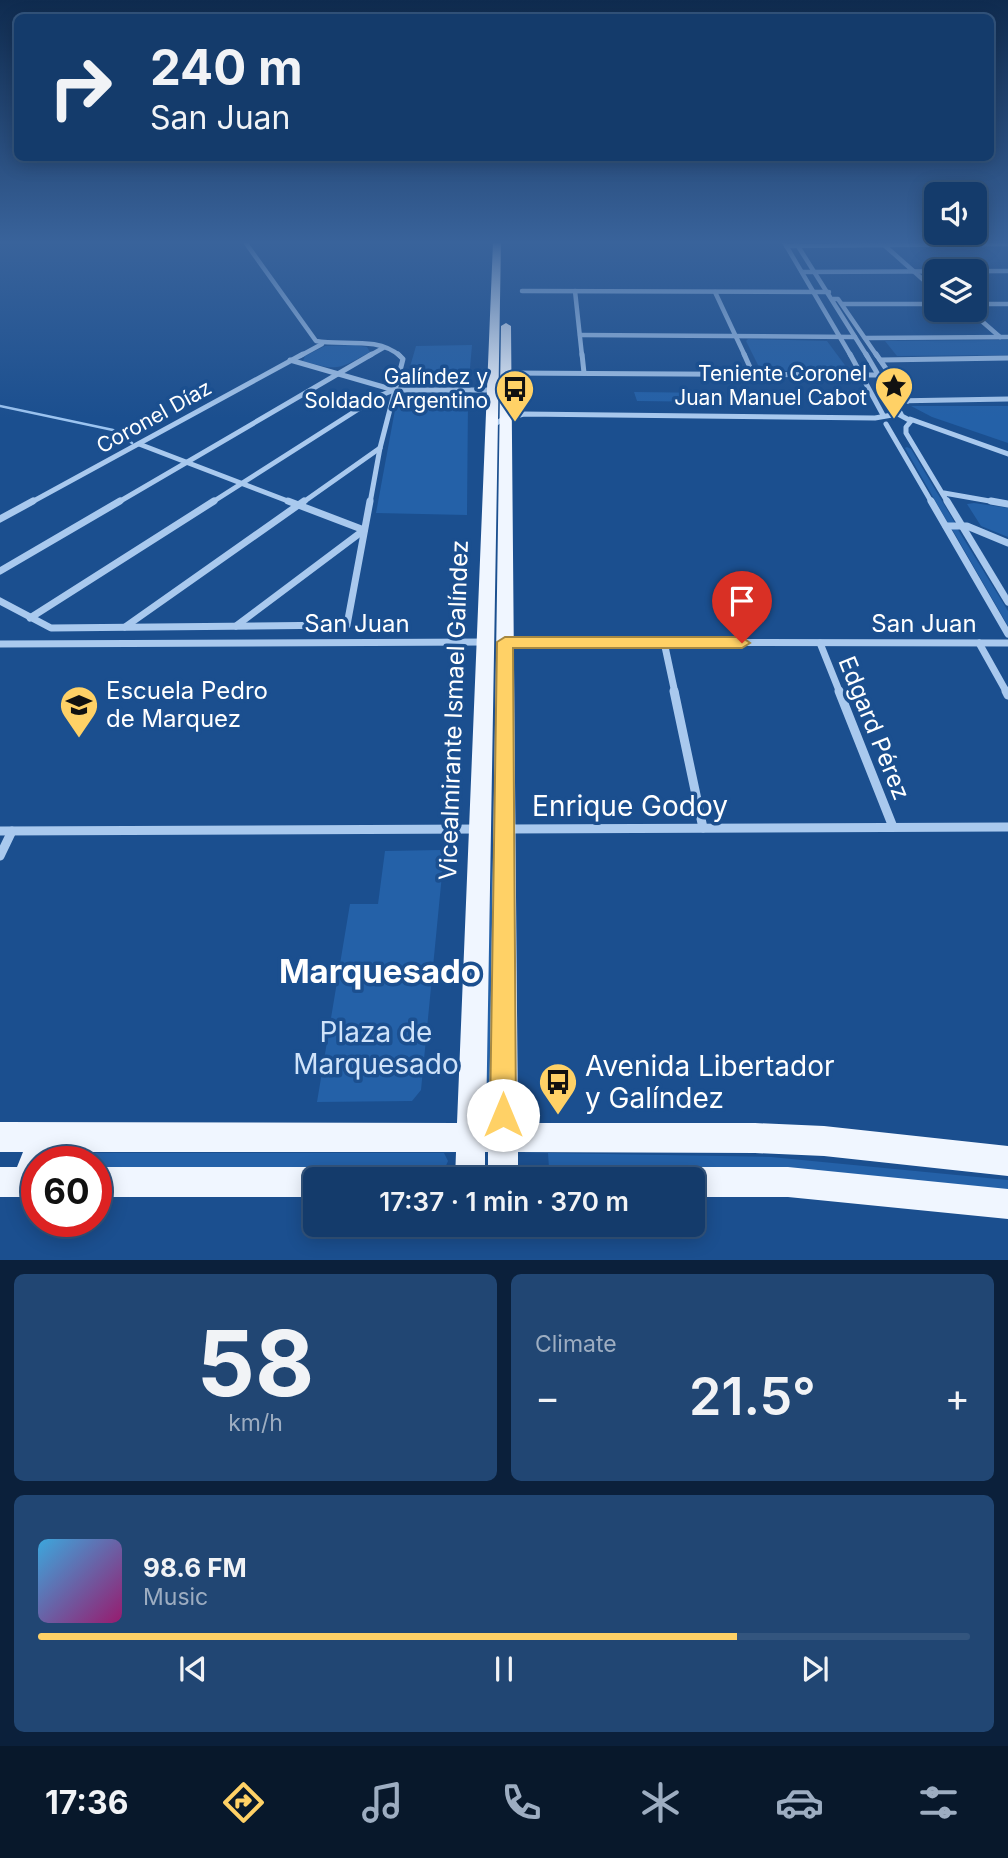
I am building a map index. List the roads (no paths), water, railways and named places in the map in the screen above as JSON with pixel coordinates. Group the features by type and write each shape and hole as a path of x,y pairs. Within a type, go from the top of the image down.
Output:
{"main road":[{"name":"Vicealmirante Ismael Galíndez","path":"498,301 499,422 492,829 503,1167"},
{"name":"Vicealmirante Ismael Galíndez","path":"499,390 506,373 506,301"},
{"name":"Vicealmirante Ismael Galíndez","path":"470,1167 492,829"},
{"path":"0,1137 755,1138 824,1142 1008,1161"},
{"path":"39,1146 43,1137"},
{"path":"112,1182 303,1182"},
{"path":"705,1182 813,1183 1008,1204"}],"street":[{"path":"0,601 51,628 347,625 380,448 403,359 397,353 383,348 352,342 324,343 313,339 287,301"},
{"path":"576,301 584,373"},
{"path":"719,301 753,374"},
{"path":"820,301 886,424 1008,634"},
{"path":"834,301 901,415"},
{"path":"839,301 908,401"},
{"path":"842,304 924,304"},
{"path":"987,304 1008,304"},
{"path":"983,322 1000,337"},
{"path":"580,335 855,337"},
{"path":"865,338 1008,337"},
{"path":"309,351 313,339"},
{"name":"Coronel Díaz","path":"0,519 324,343"},
{"path":"0,571 383,348"},
{"path":"848,350 873,350"},
{"path":"880,360 1008,358"},
{"path":"290,360 394,390 499,390"},
{"path":"506,373 877,375"},
{"path":"30,618 240,483 379,396 394,390"},
{"path":"892,401 1008,399"},
{"path":"499,422 524,414 901,415 1008,454"},
{"path":"886,424 906,427 912,424 910,419"},
{"path":"906,427 906,433 1008,602"},
{"path":"139,443 364,530"},
{"path":"124,628 380,448"},
{"path":"944,493 1008,504"},
{"path":"946,526 962,526 1008,543"},
{"path":"236,626 364,530"},
{"path":"664,642 703,828"},
{"name":"Edgard Pérez","path":"820,643 893,827"},
{"path":"979,643 1008,695"},
{"name":"San Juan","path":"0,644 1008,643"},
{"name":"Enrique Godoy","path":"0,831 1008,827"},
{"path":"0,856 12,831"}],"waterway":[{"path":"0,406 113,430 132,443"}],"place":[{"name":"Teniente Coronel Juan Manuel Cabot","path":"894,420"},
{"name":"Galíndez y Soldado Argentino","path":"515,423"},
{"name":"Escuela Pedro de Marquez","path":"79,739"},
{"name":"Avenida Libertador y Galíndez","path":"558,1116"}],"district":[{"name":"Marquesado","path":"380,971"}],"park label":[{"name":"Plaza de Marquesado","path":"376,1048"}]}
